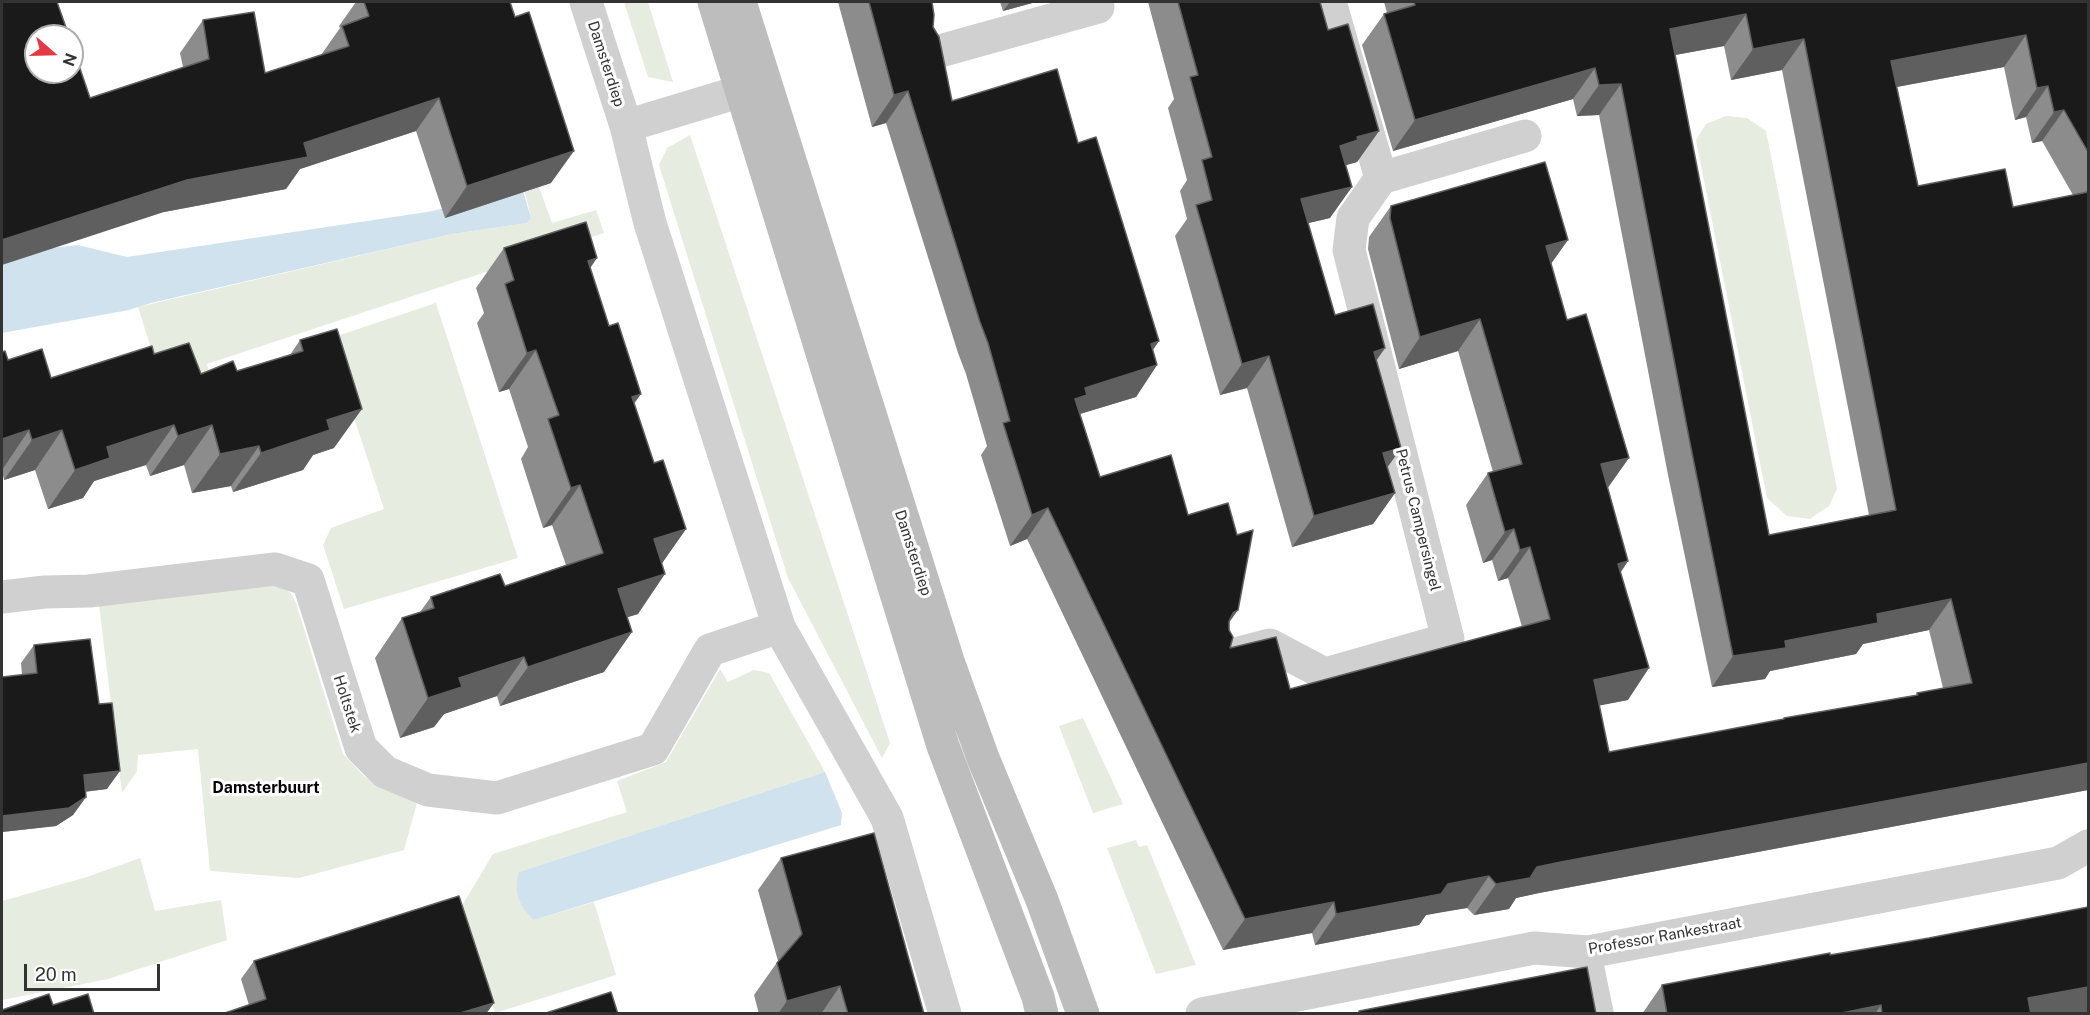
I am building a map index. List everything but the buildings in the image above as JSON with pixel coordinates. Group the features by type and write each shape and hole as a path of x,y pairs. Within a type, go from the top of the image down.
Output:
{"main road":[{"name":"Damsterdiep","path":"714,2 753,88 948,661 983,758 1042,900 1083,1014"},
{"name":"Damsterdiep","path":"740,2 753,88 943,746 1034,986 1042,1014"}],"street":[{"name":"Damsterdiep","path":"586,2 626,126 650,223 779,627 887,818 945,1014"},
{"path":"929,54 1098,7 1096,2"},
{"path":"1330,2 1381,178 1525,136"},
{"name":"Damsterdiep","path":"626,126 753,88"},
{"name":"Petrus Campersingel","path":"1225,657 1270,645 1325,674 1448,639 1349,250 1353,218 1381,178"},
{"name":"Holtstek","path":"2,597 45,592 89,591 275,569 308,580 361,748 386,772 428,790 497,798 653,749 710,650 779,627"},
{"name":"Professor Rankestraat","path":"1202,1014 1534,948 1592,951 2058,863 2088,846"}],"lane":[{"path":"1592,951 1605,1014"}],"shaded area":[{"path":"624,2 648,2 673,82 648,77"},
{"path":"1726,116 1747,118 1766,131 1837,489 1829,506 1810,519 1787,516 1767,498 1696,140 1706,124"},
{"path":"690,135 890,743 882,758 788,578 659,165 667,148"},
{"path":"539,187 552,223 596,210 604,233 207,364 213,386 168,402 138,307 452,234 527,223 531,218 525,192"},
{"path":"436,303 518,558 344,609 323,545 331,528 384,509 328,339"},
{"path":"275,584 290,592 296,603 343,754 365,777 418,799 404,850 299,878 210,871 198,749 138,755 137,771 122,793 99,605"},
{"path":"720,669 728,682 754,670 769,673 825,772 519,872 534,920 594,902 616,975 495,1013 460,909 493,854 627,812 617,781 666,762"},
{"path":"1083,718 1123,804 1093,813 1059,726"},
{"path":"1136,840 1139,847 1147,845 1196,965 1156,974 1107,848"},
{"path":"140,858 155,911 221,900 227,940 108,979 2,1000 2,901 87,877"}],"water":[{"path":"523,191 531,218 527,223 452,234 129,310 2,333 2,254 78,245 127,257 427,212"},
{"path":"825,772 842,813 841,825 534,920 521,904 517,892 519,872"}],"district":[{"name":"Damsterbuurt","path":"266,788"}]}
